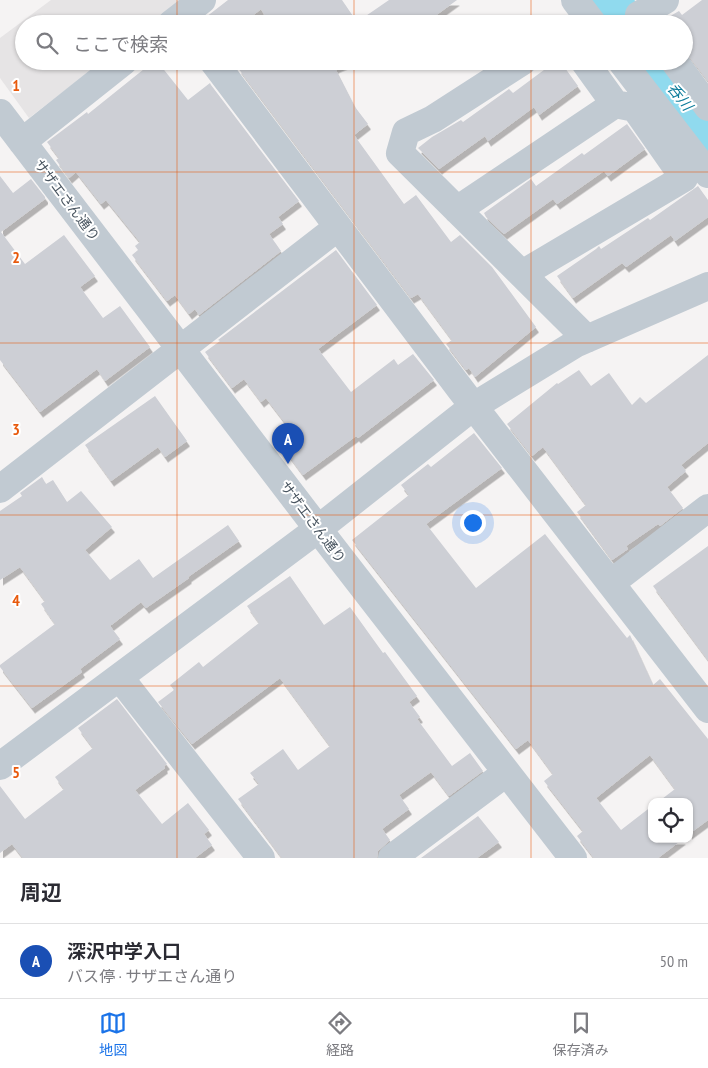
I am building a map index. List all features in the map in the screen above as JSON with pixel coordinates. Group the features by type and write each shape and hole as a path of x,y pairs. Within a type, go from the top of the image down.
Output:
{"street":[{"path":"186,15 202,0"},
{"path":"637,13 665,0"},
{"path":"22,142 113,70"},
{"path":"220,70 474,406 708,709"},
{"path":"509,70 433,119 406,132 400,153 587,339"},
{"path":"522,274 684,178 635,108 616,104 591,70"},
{"path":"629,70 708,174"},
{"path":"681,70 708,107"},
{"path":"457,210 616,104"},
{"name":"サザエさん通り","path":"0,113 318,529 573,858"},
{"path":"0,489 338,228"},
{"path":"0,766 318,529 474,406 575,344 708,286"},
{"path":"611,583 708,508"},
{"path":"120,678 261,858"},
{"path":"392,858 506,772"}],"shaded area":[{"path":"51,0 183,0 164,15 31,15"},
{"path":"15,27 15,70 91,70 29,118 0,78 0,38"}],"green space":[{"path":"588,0 617,0 628,15 599,15"},
{"path":"642,70 671,70 708,118 708,157"}],"building":[{"path":"228,0 342,0 352,15 265,15 261,9 253,15 209,15"},
{"path":"389,0 457,0 436,15 367,15"},
{"path":"702,0 708,0 708,81 693,62 693,15 682,15"},
{"path":"679,11 682,15 672,15"},
{"path":"143,70 164,70 188,100 210,83 299,201 278,217 283,224 269,234 281,251 199,315 195,309 189,314 175,295 167,301 132,255 138,250 135,246 140,242 106,200 101,204 76,172 69,178 56,160 59,158 47,142 87,112 88,114"},
{"path":"240,70 336,70 355,107 368,124 354,135 404,204 416,195 451,242 460,235 492,267 536,327 475,377 469,368 466,370 446,344 452,340 418,294 411,298"},
{"path":"544,70 566,70 578,86 539,115 534,107 488,141 485,136 439,169 418,148 432,137 461,120 463,122 509,89 513,93"},
{"path":"627,124 645,149 608,176 604,171 557,204 553,199 504,234 486,217 484,213 531,179 536,186"},
{"path":"0,176 13,193 31,179 45,197 45,199 1,232 25,264 64,235 95,276 80,287 103,318 120,306 150,347 105,381 97,369 40,412 0,360"},
{"path":"698,186 708,200 708,217 675,241 671,235 626,267 622,263 573,298 557,276 599,246 601,249 648,218 650,220"},
{"path":"336,250 377,305 318,349 351,392 394,359 398,365 413,354 434,380 358,438 356,436 303,475 283,448 296,437 266,398 261,402 244,379 232,388 205,352"},
{"path":"708,355 708,443 681,465 686,471 667,487 683,508 660,526 658,524 626,546 628,549 612,560 577,512 586,505 543,447 532,456 507,424 557,383 579,370 591,386 609,373 632,405 640,397 646,403"},
{"path":"155,396 187,441 165,457 158,447 111,481 85,445"},
{"path":"474,433 502,468 426,524 476,588 545,534 627,638 630,635 653,685 660,679 708,739 708,820 693,831 693,798 663,798 675,789 650,755 596,798 621,830 648,809 648,843 678,843 658,858 594,858 577,836 583,831 544,781 553,774 528,740 516,749 352,540 409,495 401,485 428,464 431,467"},
{"path":"42,477 46,484 53,480 67,502 81,491 112,527 85,550 110,580 139,559 153,578 228,525 239,541 146,608 141,602 110,626 120,639 80,669 82,672 32,708 0,665 55,624 41,604 45,601 20,567 0,580 0,511 22,496 20,493"},
{"path":"708,546 708,660 653,586"},
{"path":"290,576 324,625 350,607 417,696 409,702 420,717 417,719 452,766 470,753 483,771 449,796 431,772 399,795 409,809 382,829 390,840 378,851 377,858 282,858 238,799 259,784 250,773 283,749 298,770 330,746 280,678 192,744 158,702 174,690 170,685 199,662 203,667 259,623 247,606"},
{"path":"117,699 167,764 164,766 165,768 135,790 162,824 188,803 209,830 204,834 212,845 195,858 23,858 12,844 0,853 0,786 25,819 64,789 55,777 93,748 78,728"},
{"path":"478,816 499,842 477,858 421,858"}],"waterway":[{"name":"呑川","path":"605,0 617,15"},
{"name":"呑川","path":"660,70 708,133"}],"place":[{"name":"深沢中学入口","path":"288,464"}]}
